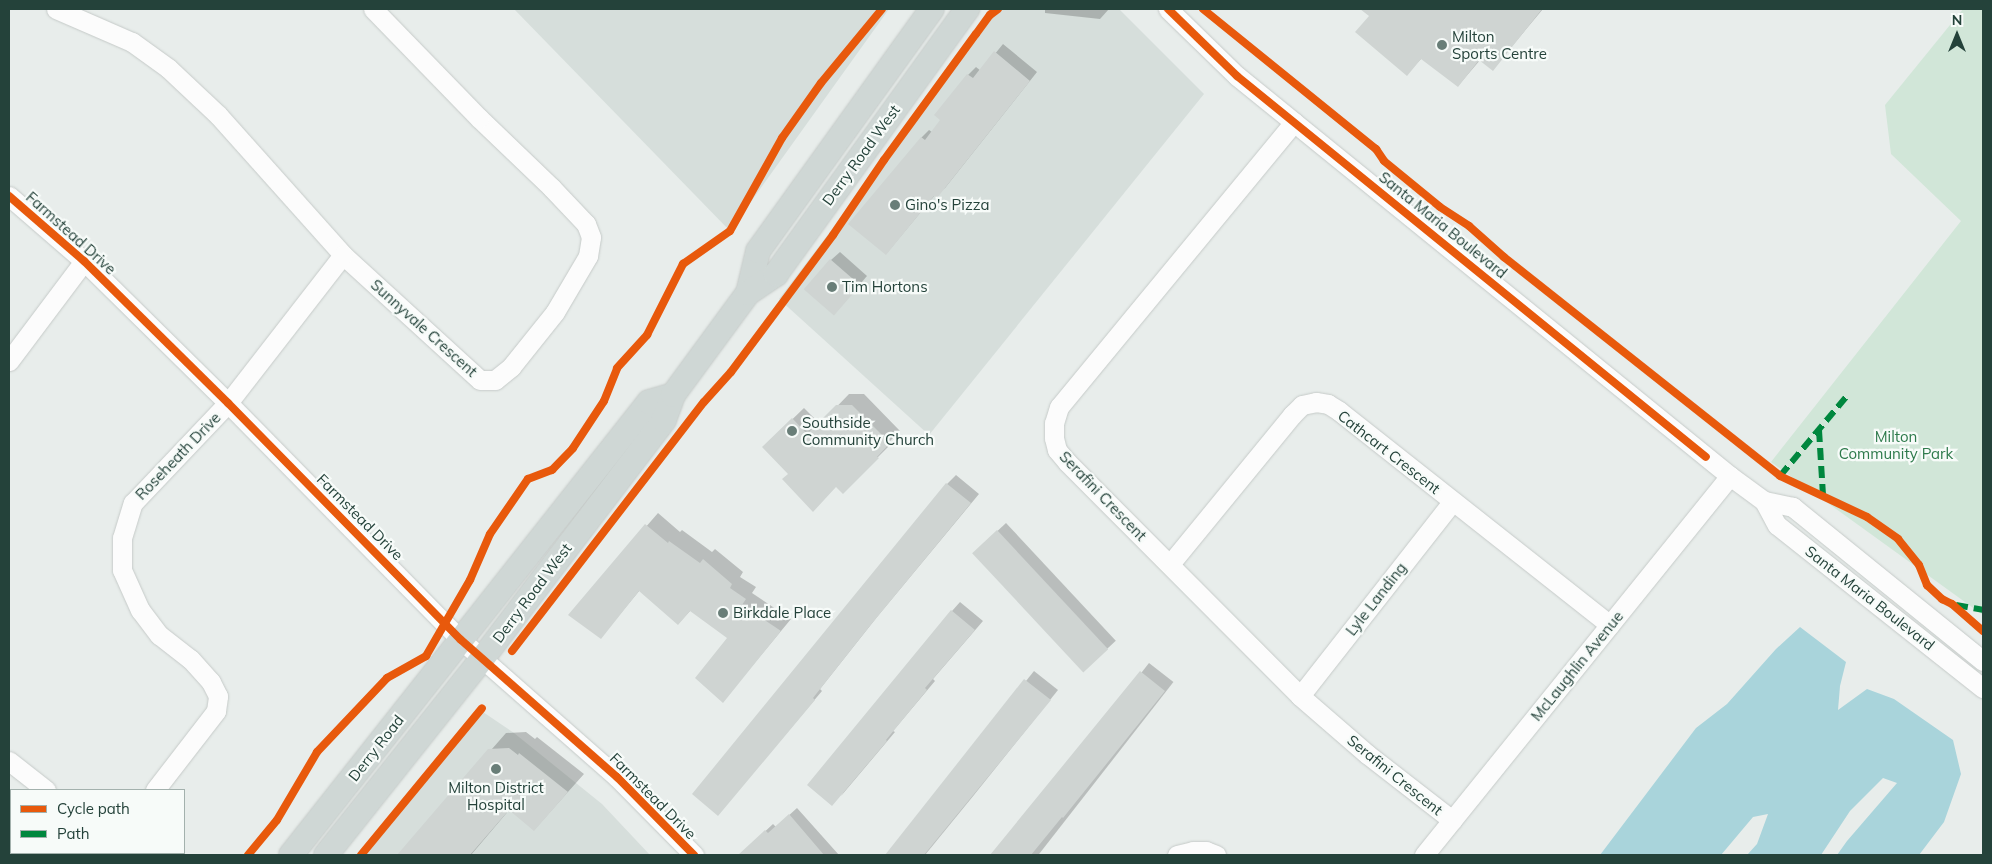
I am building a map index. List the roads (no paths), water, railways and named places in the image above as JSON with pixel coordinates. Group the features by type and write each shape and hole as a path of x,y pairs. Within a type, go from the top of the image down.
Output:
{"main road":[{"name":"Derry Road West","path":"748,292 758,251 932,9"},
{"name":"Derry Road West","path":"326,855 482,659 664,420 673,395 748,292 776,274 967,9"},
{"name":"Derry Road West","path":"462,640 649,402 673,395"},
{"name":"Derry Road","path":"290,855 462,640"}],"street":[{"name":"Sunnyvale Crescent","path":"56,9 132,42 168,68 218,115 343,255 480,380 495,380 511,367 555,312 588,256 591,237 586,224 552,188 479,118 373,9"},
{"name":"Santa Maria Boulevard","path":"1168,9 1237,76 1730,476 1764,501 1793,507 1983,661"},
{"name":"Serafini Crescent","path":"1294,122 1060,407 1054,423 1057,450 1300,696 1366,754 1452,820"},
{"name":"Farmstead Drive","path":"9,196 84,261 228,403 462,640 617,777 694,855"},
{"name":"Roseheath Drive","path":"156,789 216,711 218,696 211,682 190,659 159,635 140,610 122,570 122,538 133,503 228,403 343,255"},
{"path":"9,361 84,261"},
{"name":"Cathcart Crescent","path":"1170,564 1302,405 1316,402 1328,404 1339,412 1610,626"},
{"name":"McLaughlin Avenue","path":"1424,855 1730,476"},
{"name":"Santa Maria Boulevard","path":"1764,501 1777,525 1983,688"},
{"name":"Lyle Landing","path":"1300,696 1452,502"},
{"path":"9,761 45,789"},
{"path":"1177,855 1193,851 1206,851 1216,855"}],"water":[{"path":"1800,627 1846,662 1840,686 1838,710 1867,689 1894,699 1953,740 1961,774 1944,822 1919,855 1837,855 1897,783 1883,778 1850,811 1821,855 1747,855 1757,844 1768,814 1753,817 1721,855 1600,855 1696,728 1727,704 1776,649"}],"place":[{"name":"Milton Sports Centre","path":"1442,45"},
{"name":"Gino's Pizza","path":"895,205"},
{"name":"Tim Hortons","path":"832,287"},
{"name":"Southside Community Church","path":"792,431"},
{"name":"Birkdale Place","path":"723,613"},
{"name":"Milton District Hospital","path":"496,769"}],"park label":[{"name":"Milton Community Park","path":"1896,444"}]}
